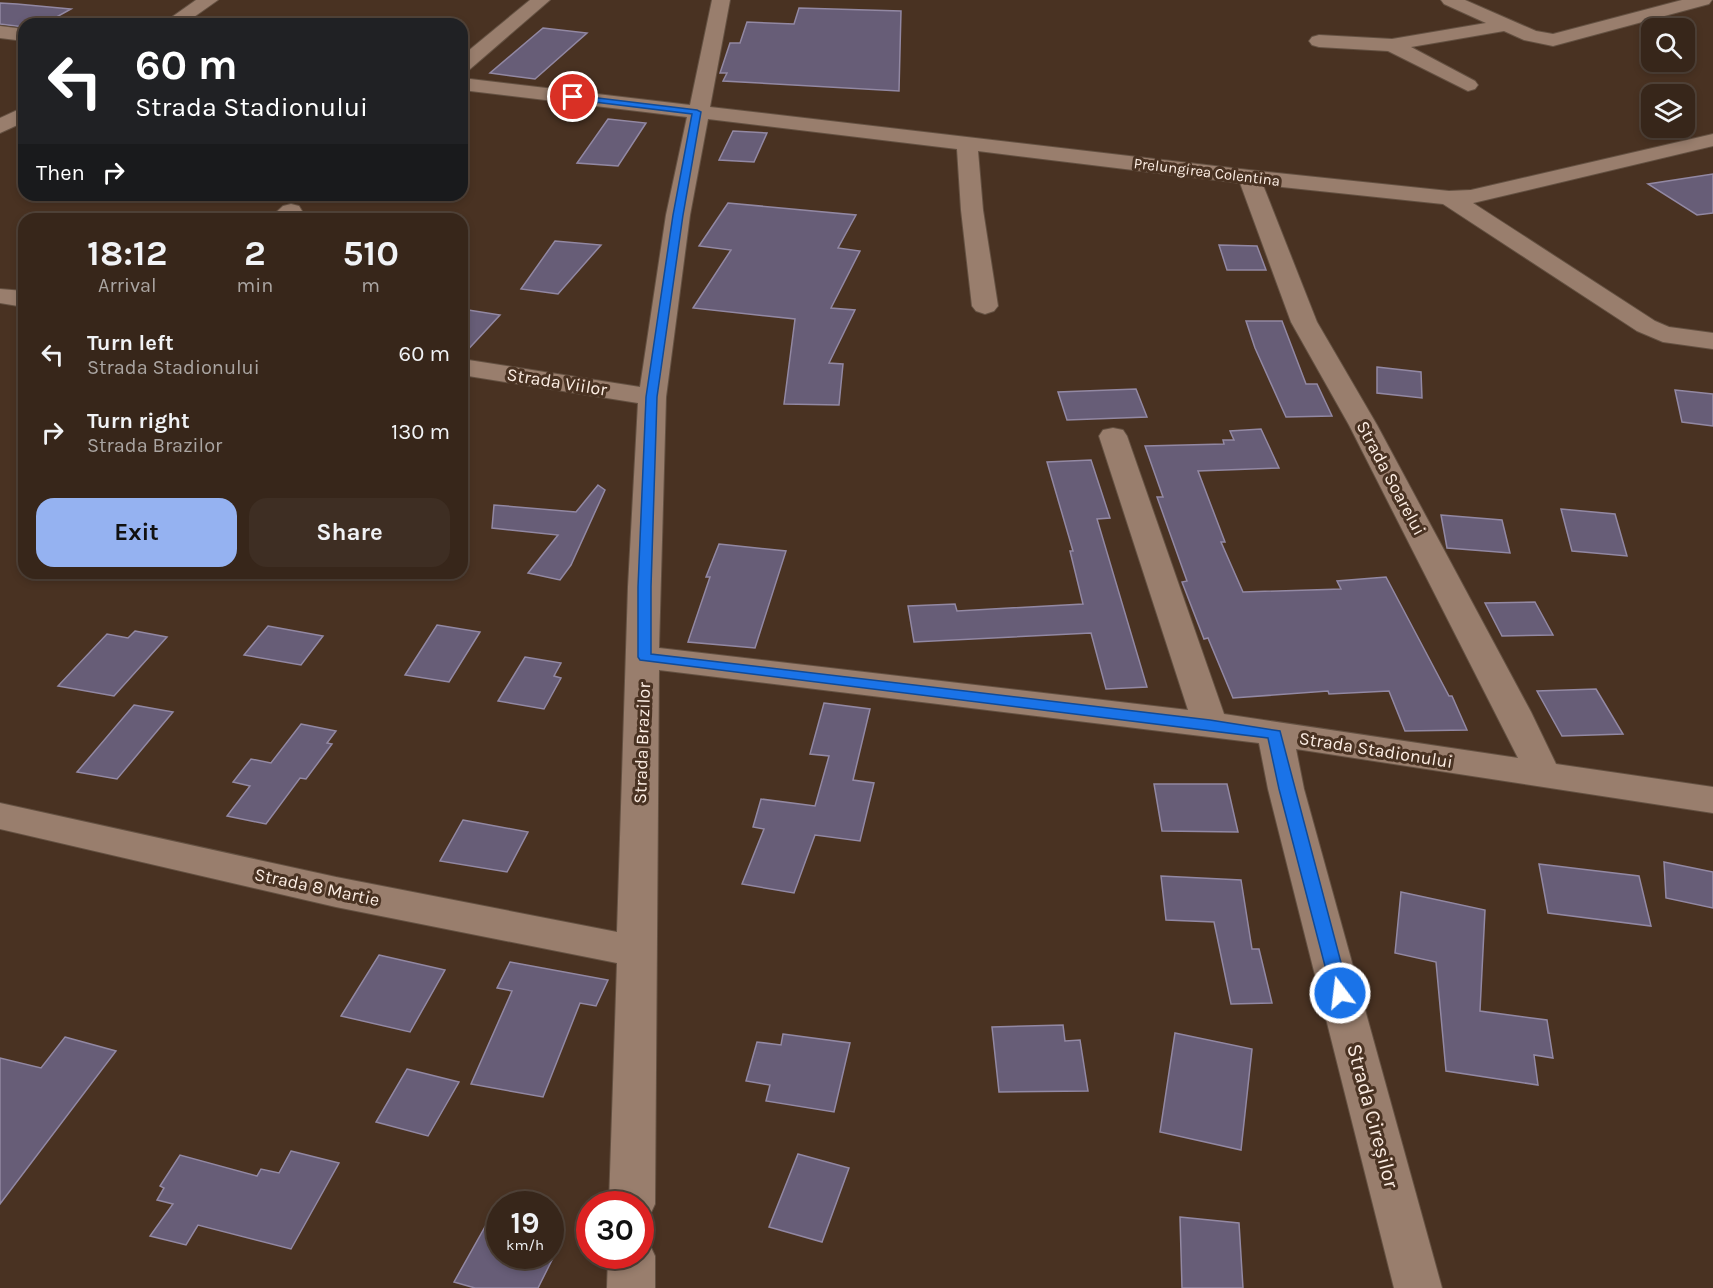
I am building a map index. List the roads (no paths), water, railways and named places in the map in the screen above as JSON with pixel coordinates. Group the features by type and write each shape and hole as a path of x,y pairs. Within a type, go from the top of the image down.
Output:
{"street":[{"path":"180,18 209,0"},
{"path":"468,61 541,0"},
{"name":"Strada Brazilor","path":"632,1191 636,951 645,657 644,587 652,397 678,215 721,0"},
{"path":"1450,0 1531,36 1553,40 1703,0"},
{"path":"1319,42 1392,45 1507,26"},
{"path":"0,32 18,34"},
{"path":"1392,45 1468,85"},
{"name":"Prelungirea Colentina","path":"468,85 1249,177 1449,198 1471,197 1713,140"},
{"path":"0,127 18,116"},
{"path":"967,142 972,210 985,306"},
{"name":"Strada Soarelui","path":"1249,177 1304,322 1363,425 1514,712 1544,775"},
{"path":"1449,198 1646,326 1663,334 1713,341"},
{"path":"0,296 18,298"},
{"name":"Strada Viilor","path":"468,368 652,397"},
{"path":"1113,436 1210,724"},
{"name":"Strada Stadionului","path":"645,657 1210,724 1713,800"},
{"name":"Strada Cireșilor","path":"1275,734 1286,789 1418,1288"},
{"name":"Strada 8 Martie","path":"0,816 324,889 636,951"},
{"path":"631,1269 631,1288"}]}
